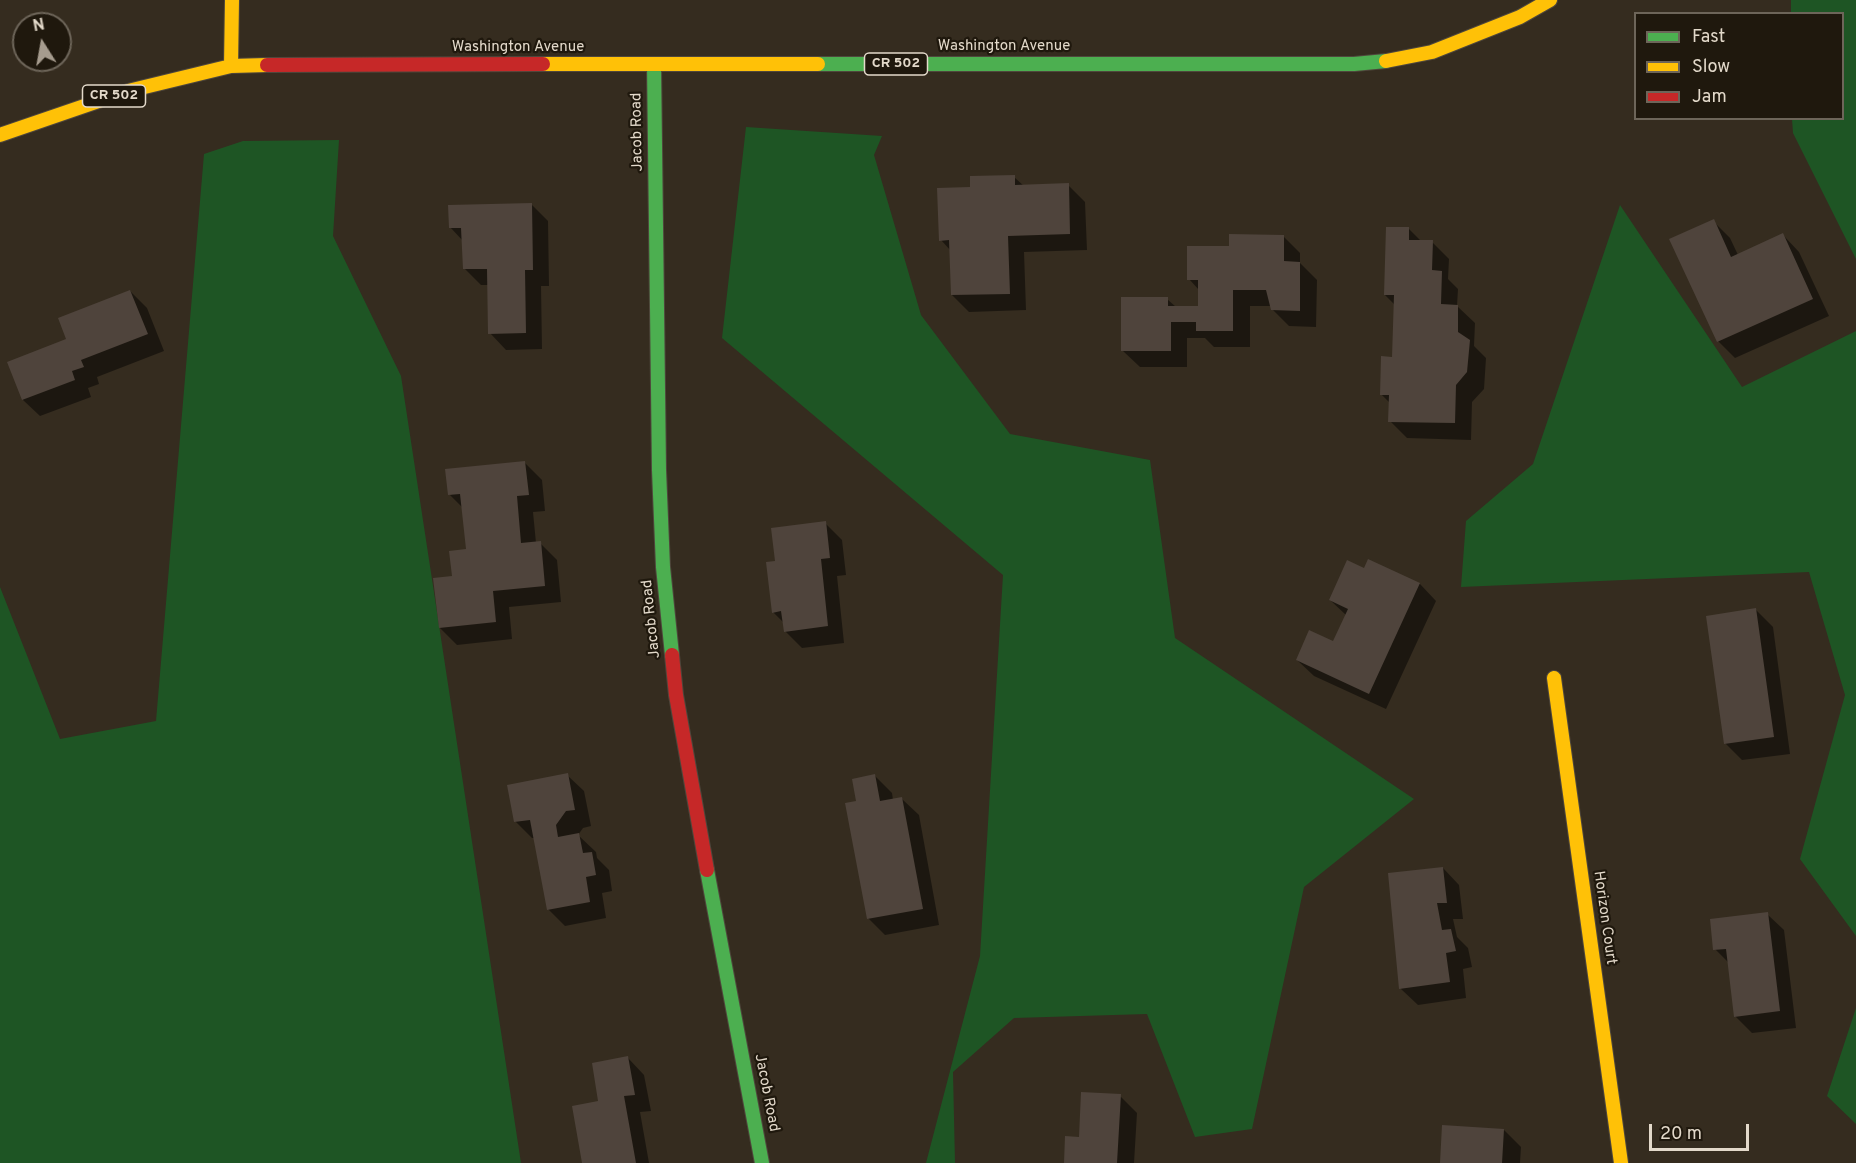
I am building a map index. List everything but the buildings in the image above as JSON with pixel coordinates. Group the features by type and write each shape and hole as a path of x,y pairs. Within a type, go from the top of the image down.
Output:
{"street":[{"path":"231,66 232,0"},
{"name":"Washington Avenue","path":"231,66 1354,64 1388,61 1432,52 1520,17 1550,0"},
{"name":"Jacob Road","path":"654,64 659,470 663,567 676,695 762,1163"},
{"name":"CR 502","path":"0,135 128,91 231,66"},
{"name":"Horizon Court","path":"1554,678 1621,1163"}],"green space":[{"path":"1791,0 1856,0 1856,259 1793,133 1792,120 1844,120 1844,12 1791,12"},
{"path":"746,127 882,136 874,155 921,315 1010,434 1150,460 1175,638 1414,799 1304,887 1252,1129 1195,1137 1147,1014 1014,1018 953,1072 955,1163 926,1163 980,956 1003,575 722,338"},
{"path":"339,140 333,236 401,376 521,1163 0,1163 0,587 60,739 156,721 204,154 243,141"},
{"path":"1620,205 1742,387 1856,331 1856,936 1800,859 1845,695 1809,572 1461,587 1466,521 1533,464"},
{"path":"1856,1008 1856,1124 1827,1096"}],"traffic: fast":[{"path":"818,64 1354,64 1386,61"},
{"path":"654,64 659,470 663,567 672,655"},
{"path":"707,870 762,1163"}],"traffic: slow":[{"path":"231,66 232,0"},
{"path":"1386,61 1432,52 1520,17 1550,0"},
{"path":"543,64 818,64"},
{"path":"0,135 128,91 231,66 267,65"},
{"path":"1554,678 1621,1163"}],"traffic: jam":[{"path":"267,65 543,64"},
{"path":"672,655 676,695 707,870"}]}
